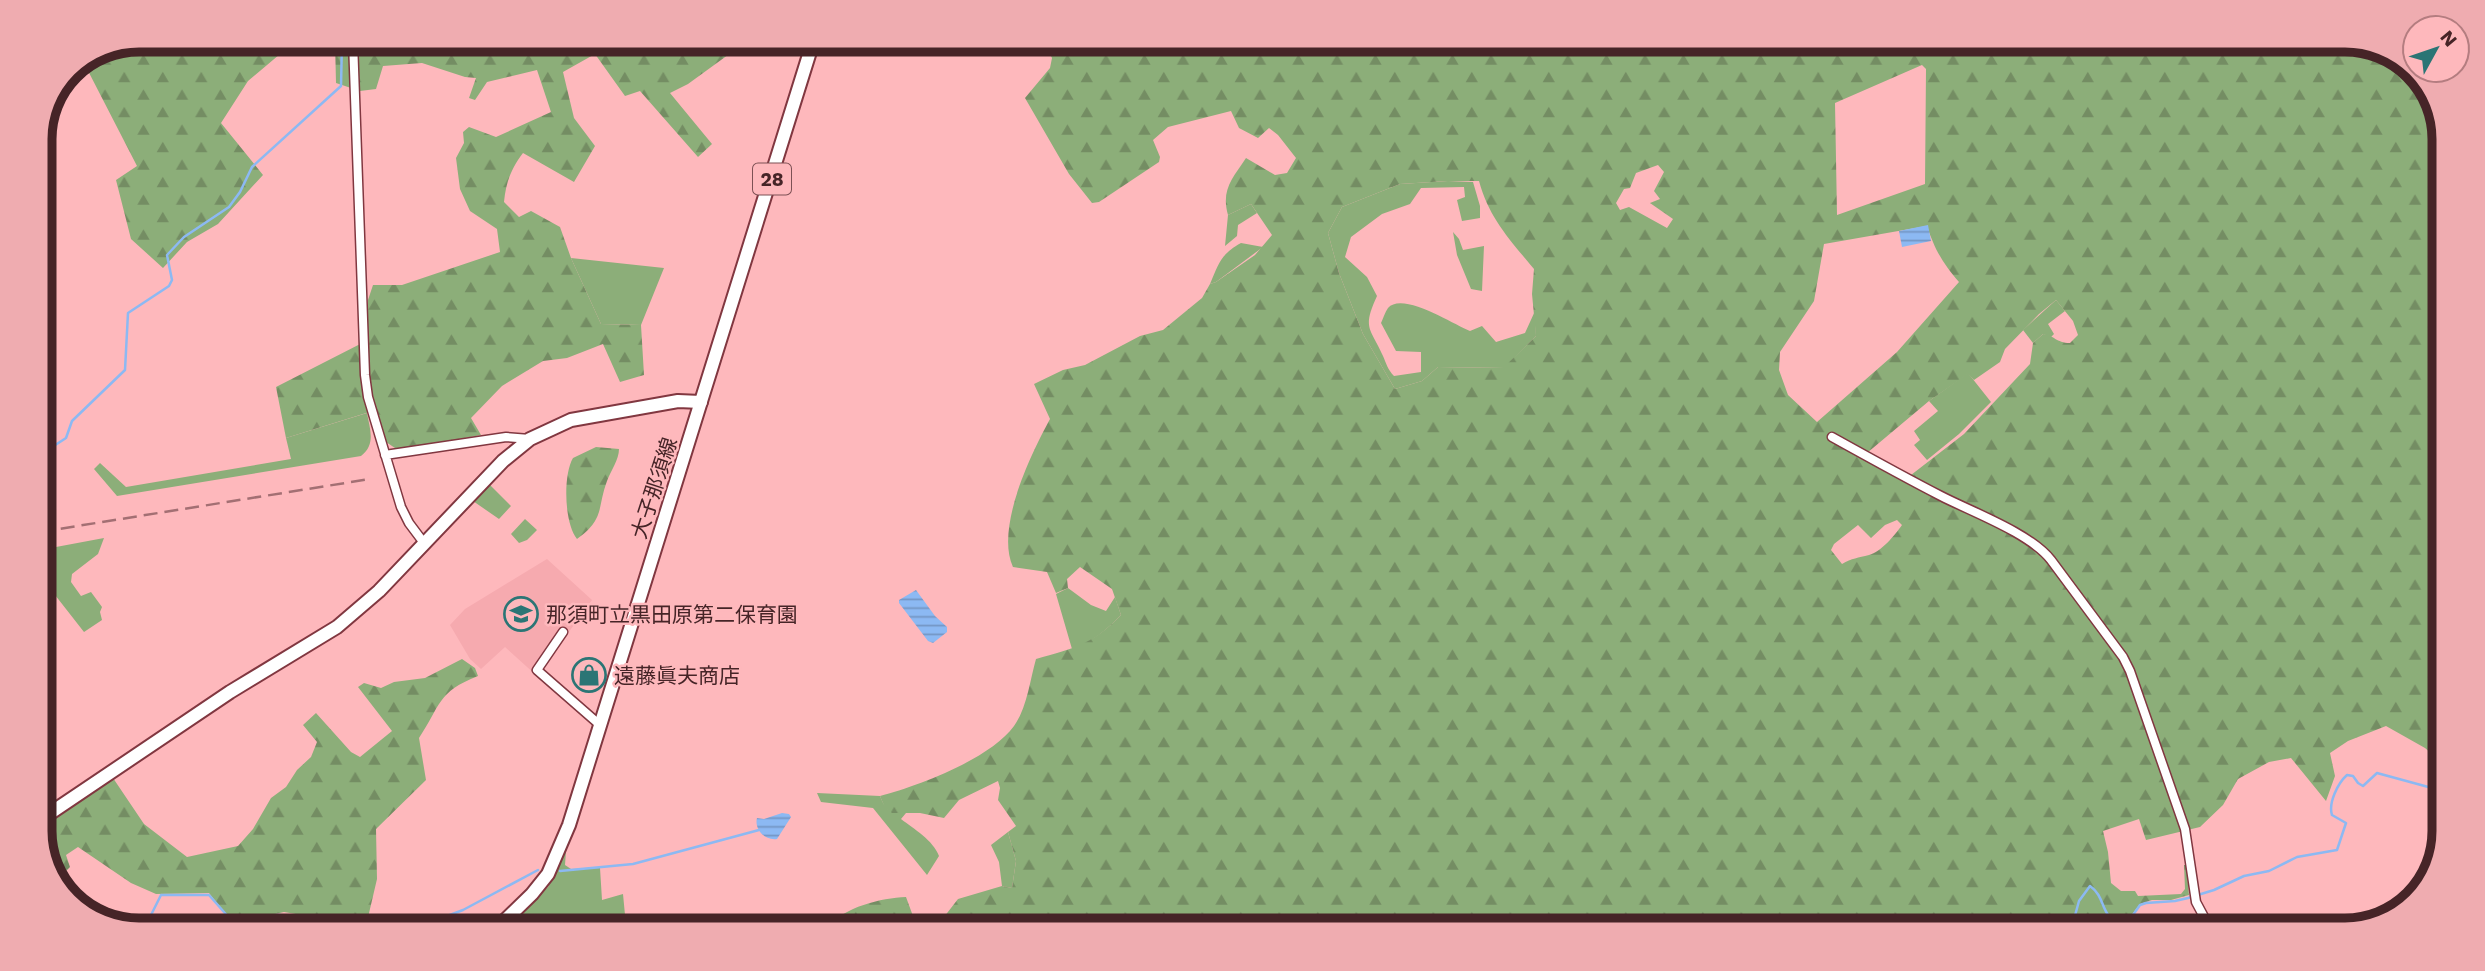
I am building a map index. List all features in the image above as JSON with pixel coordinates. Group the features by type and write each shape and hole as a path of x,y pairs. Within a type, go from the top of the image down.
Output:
{"main road":[{"name":"大子那須線","path":"507,918 540,884 554,864 810,52"},
{"path":"53,811 228,694 337,628 379,591 503,461 530,439 571,420 678,401 701,402"}],"street":[{"path":"353,52 368,397 401,507 424,543"},
{"path":"385,455 506,437 530,439"},
{"path":"1832,437 2028,539 2044,550 2052,560 2123,657 2130,671 2185,829 2196,902 2205,918"},
{"path":"563,632 537,670 600,725"}],"shaded area":[{"name":"那須町立黒田原第二保育園","path":"547,559 592,600 537,676 505,647 481,669 470,659 450,625 465,609"}],"green space":[{"path":"139,52 282,52 248,81 221,123 263,175 218,224 187,242 163,268 131,239 116,180 137,166 88,70 91,67 122,54"},
{"path":"335,52 732,52 688,84 670,93 712,144 698,157 640,91 625,96 595,54 563,72 574,118 595,146 574,182 523,153 512,170 506,188 504,202 519,217 531,211 560,227 601,324 641,325 644,375 620,382 603,344 567,358 543,361 502,386 471,418 481,435 398,450 386,442 376,410 286,438 276,387 368,340 368,300 373,285 402,285 500,252 497,229 470,211 460,189 456,158 464,143 463,132 469,127 496,137 551,112 537,70 487,82 475,100 469,98 476,78 422,63 383,66 376,89 360,91 336,83"},
{"path":"1049,52 2346,52 2374,57 2401,72 2401,84 2415,86 2428,111 2432,133 2432,754 2386,726 2348,741 2330,753 2335,776 2326,801 2291,758 2269,762 2238,779 2223,805 2200,827 2146,840 2139,819 2103,831 2111,883 2121,891 2135,891 2138,896 2181,894 2185,889 2186,865 2189,895 2140,904 2129,918 2101,918 2095,914 2090,918 944,918 958,899 1002,886 1012,888 1016,861 1008,832 1016,826 998,800 998,781 959,800 944,818 920,813 892,813 885,808 880,796 952,770 1003,738 1018,719 1036,659 1091,639 1121,615 1112,589 1080,567 1067,579 1068,588 1056,593 1047,572 1013,567 1009,551 1012,512 1025,471 1050,419 1034,384 1063,370 1085,365 1140,336 1163,330 1202,298 1210,284 1255,255 1272,235 1251,204 1228,215 1226,199 1229,185 1246,158 1275,175 1287,173 1296,158 1269,128 1258,138 1239,128 1231,111 1168,127 1153,140 1160,157 1159,162 1099,202 1092,203 1069,174 1025,98 1050,68 1052,58","holes":["1922,65 1926,69 1925,184 1837,215 1835,103","1658,165 1664,172 1654,191 1660,199 1650,203 1673,219 1667,228 1629,207 1620,210 1616,203 1624,189 1630,188 1636,173","1479,181 1494,217 1534,269 1532,294 1536,336 1503,368 1438,367 1422,381 1395,389 1363,334 1339,273 1328,233 1342,207 1400,184","1927,226 1933,242 1959,282 1897,352 1817,422 1788,395 1779,370 1780,352 1814,301 1824,244","2056,300 2073,321 2078,335 2070,343 2043,334 2033,343 2030,364 1964,434 1911,475 1867,453 1929,401 1968,374 1974,380 2000,362 2005,349","1897,520 1902,525 1892,538 1874,553 1842,564 1831,550 1834,544 1858,525 1871,538 1885,525"]},
{"path":"1473,182 1480,206 1480,218 1462,221 1457,200 1465,197 1464,187 1421,188 1410,204 1382,214 1351,237 1345,257 1367,277 1377,296 1369,322 1371,333 1389,369 1394,376 1421,372 1421,352 1396,351 1381,323 1388,308 1395,304 1416,306 1470,331 1482,326 1496,342 1525,333 1535,311 1536,336 1504,368 1438,367 1422,381 1395,389 1363,334 1339,273 1328,233 1342,207 1400,184"},
{"path":"1251,204 1257,213 1238,225 1237,236 1225,246 1228,215"},
{"path":"1453,232 1463,250 1484,246 1482,291 1471,289 1457,255"},
{"path":"1241,243 1263,247 1210,284 1221,260"},
{"path":"571,258 664,268 641,325 601,324"},
{"path":"2056,300 2065,311 2048,324 2054,334 2051,337 2043,334 2033,343 2023,330"},
{"path":"1968,373 1991,402 1959,434 1927,460 1914,445 1920,440 1914,431 1938,411 1929,401"},
{"path":"367,413 370,442 361,456 117,496 94,469 100,463 126,487 291,459 286,438"},
{"path":"596,447 619,449 619,453 604,490 599,513 592,525 577,539 567,511 566,487 570,466 573,458"},
{"path":"490,485 511,506 499,519 473,501"},
{"path":"525,519 537,530 527,540 519,543 511,534"},
{"path":"104,538 98,554 72,574 71,582 81,596 91,592 102,607 102,620 84,632 53,592 53,548"},
{"path":"1068,588 1091,605 1106,611 1115,597 1121,615 1099,635 1072,649 1056,594"},
{"path":"462,659 475,668 478,676 455,688 441,701 419,738 426,780 376,829 377,879 368,918 319,918 284,912 258,918 230,918 209,893 156,894 131,883 78,847 66,855 70,867 63,874 61,870 54,849 53,817 113,778 144,824 187,857 238,846 253,829 271,798 286,787 297,770 311,757 317,742 303,725 316,713 351,752 360,757 392,731 358,687 364,683 381,688 394,682 425,678"},
{"path":"817,793 880,796 889,810 906,813 901,819 928,840 939,856 927,875 873,808 821,802"},
{"path":"1008,832 1016,861 1012,888 1002,886 999,862 991,845"},
{"path":"566,851 565,865 571,869 600,868 602,900 623,894 625,915 611,918 519,918 548,887"},
{"path":"906,897 914,918 838,918 853,909 886,899"}],"water":[{"path":"1928,225 1931,241 1902,247 1899,231"},
{"path":"916,590 935,616 947,627 947,632 933,643 928,641 899,603 899,600"},
{"path":"782,813 791,817 777,839 768,838 761,833 757,818 764,819"}],"waterway":[{"path":"52,447 66,438 72,421 125,370 128,313 169,286 172,280 167,255 184,237 229,207 252,167 341,86 342,52"},
{"path":"2131,918 2140,905 2146,903 2188,898 2244,876 2269,871 2297,857 2337,850 2346,823 2332,815 2331,805 2337,788 2347,775 2353,776 2363,786 2377,773 2432,788"},
{"path":"560,871 633,864 759,830"},
{"path":"442,918 463,910 538,870"},
{"path":"2074,918 2079,901 2090,886 2111,918"},
{"path":"150,918 161,895 209,895 229,918"},
{"path":"235,918 280,915 298,918"}],"railway":[{"path":"53,530 370,479"}],"place":[{"name":"那須町立黒田原第二保育園","path":"521,614"},
{"name":"遠藤眞夫商店","path":"589,675"}]}
